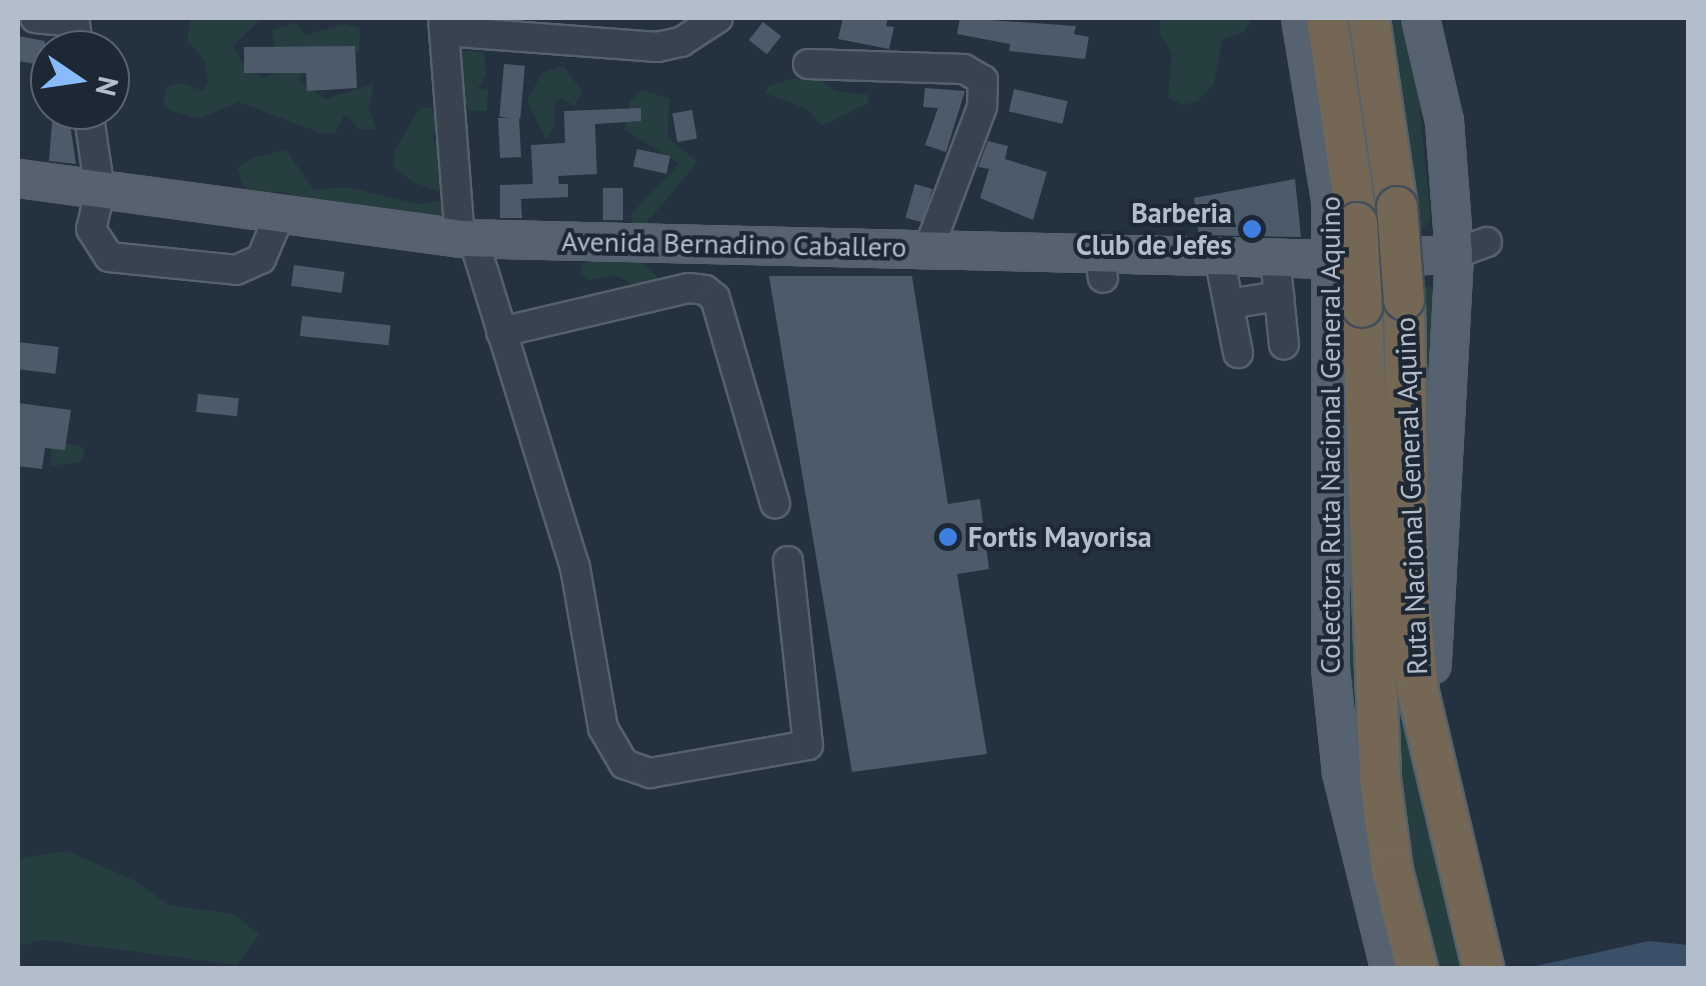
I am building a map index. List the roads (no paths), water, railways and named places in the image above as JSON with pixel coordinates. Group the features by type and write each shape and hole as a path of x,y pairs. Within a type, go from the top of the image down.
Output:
{"highway":[{"name":"Ruta Nacional General Aquino","path":"1327,18 1357,222 1380,779 1392,870 1418,968"},
{"name":"Ruta Nacional General Aquino","path":"1369,18 1397,207 1404,300 1409,597 1418,692 1482,967"}],"main road":[{"name":"Colectora Ruta Nacional General Aquino","path":"1300,18 1322,133 1332,259 1299,339 1342,772 1389,968"},
{"path":"1406,18 1435,153 1469,252"},
{"path":"1420,18 1469,252 1430,624 1437,714 1482,967"},
{"name":"Avenida Bernadino Caballero","path":"18,178 466,238 929,248 1101,265 1221,262 1277,275 1332,259 1469,252"}],"street":[{"path":"35,18 76,30"},
{"path":"718,18 682,42 657,48 444,24 466,238 572,557 603,728 624,764 650,772 808,746 788,561"},
{"path":"808,64 964,69 983,80 982,107 929,248"},
{"path":"91,130 100,190 92,229 110,257 236,270 262,259 280,214"},
{"path":"1221,262 1228,304 1237,345 1299,339 1277,275 1228,304"},
{"path":"500,332 689,288 704,290 715,298 775,502"}],"water":[{"path":"1649,941 1688,945 1688,968 1527,968"}],"place":[{"name":"Barberia Club de Jefes","path":"1252,229"},
{"name":"Fortis Mayorisa","path":"948,537"}]}
